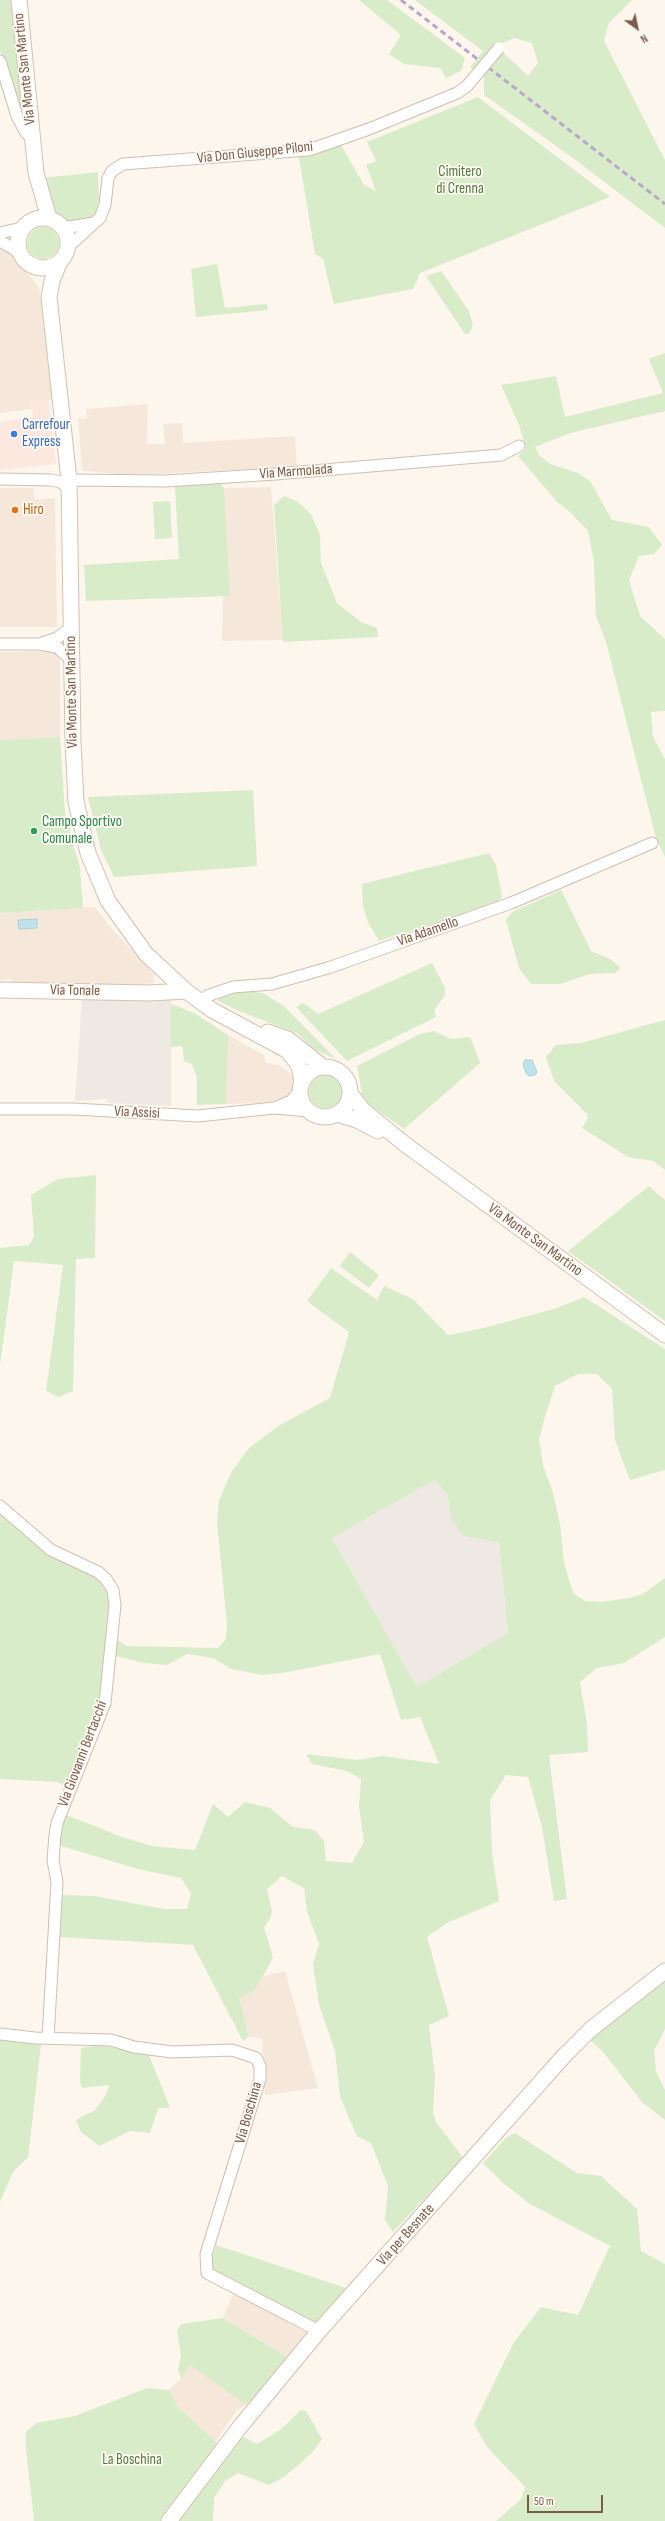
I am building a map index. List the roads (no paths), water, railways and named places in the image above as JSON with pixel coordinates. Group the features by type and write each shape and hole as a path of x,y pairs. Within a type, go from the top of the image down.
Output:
{"street":[{"name":"Via Monte San Martino","path":"19,0 36,173 36,206 26,225"},
{"name":"Via Don Giuseppe Piloni","path":"68,247 100,218 105,205 108,178 112,171 123,164 309,150 362,132 457,93 467,86 499,48"},
{"name":"Via Monte San Martino","path":"0,61 18,116 26,133 32,138"},
{"name":"Via Monte San Martino","path":"36,173 49,218"},
{"path":"0,233 49,218 63,228 68,247 60,261 46,268 31,266 19,252 0,241"},
{"path":"63,228 96,222"},
{"path":"19,252 18,236 26,225"},
{"name":"Via Monte San Martino","path":"60,261 52,281 49,297 69,480 71,628 76,802 88,853 99,882 119,918 146,954 186,991 201,1002 288,1051 299,1066 302,1103 309,1111 322,1117 337,1114 357,1120 406,1145"},
{"name":"Via Monte San Martino","path":"31,266 49,297"},
{"name":"Via Marmolada","path":"69,480 166,481 276,474 501,455 520,446"},
{"path":"0,479 69,480"},
{"path":"51,480 61,482 69,480"},
{"path":"39,644 57,638 71,628"},
{"path":"0,644 39,644 57,647 72,660"},
{"name":"Via Adamello","path":"201,1002 207,996 233,987 272,984 323,969 502,906 652,843"},
{"path":"149,993 163,980 166,973"},
{"name":"Via Tonale","path":"0,990 149,993 186,991"},
{"name":"Via Monte San Martino","path":"238,1023 288,1039 323,1067 336,1069 342,1073 347,1079 350,1093 363,1110 406,1145 665,1335"},
{"path":"301,1086 310,1071 323,1067"},
{"name":"Via Assisi","path":"274,1108 291,1101 301,1086"},
{"path":"337,1114 346,1105 350,1093"},
{"name":"Via Assisi","path":"0,1109 74,1109 198,1116 274,1108 309,1111"},
{"name":"Via Giovanni Bertacchi","path":"0,1506 51,1550 98,1572 106,1579 113,1590 116,1605 105,1703 57,1823 54,1860 57,1882 48,2038"},
{"name":"Via per Besnate","path":"169,2521 239,2428 319,2331 563,2057 591,2029 665,1971"},
{"name":"Via Boschina","path":"0,2034 48,2038 111,2040 134,2047 172,2052 232,2050 248,2054 256,2058 260,2066 260,2079 206,2254 207,2273 319,2331"}],"water":[{"path":"37,919 37,928 19,929 18,920"},
{"path":"525,1060 532,1060 537,1072 535,1075 529,1076 526,1073 523,1064"}],"railway":[{"path":"401,0 665,204"}],"place":[{"name":"Carrefour Express","path":"14,434"},
{"name":"Hiro","path":"15,510"},
{"name":"Campo Sportivo Comunale","path":"34,831"}],"park label":[{"name":"Cimitero di Crenna","path":"460,180"},
{"name":"La Boschina","path":"132,2460"}]}
